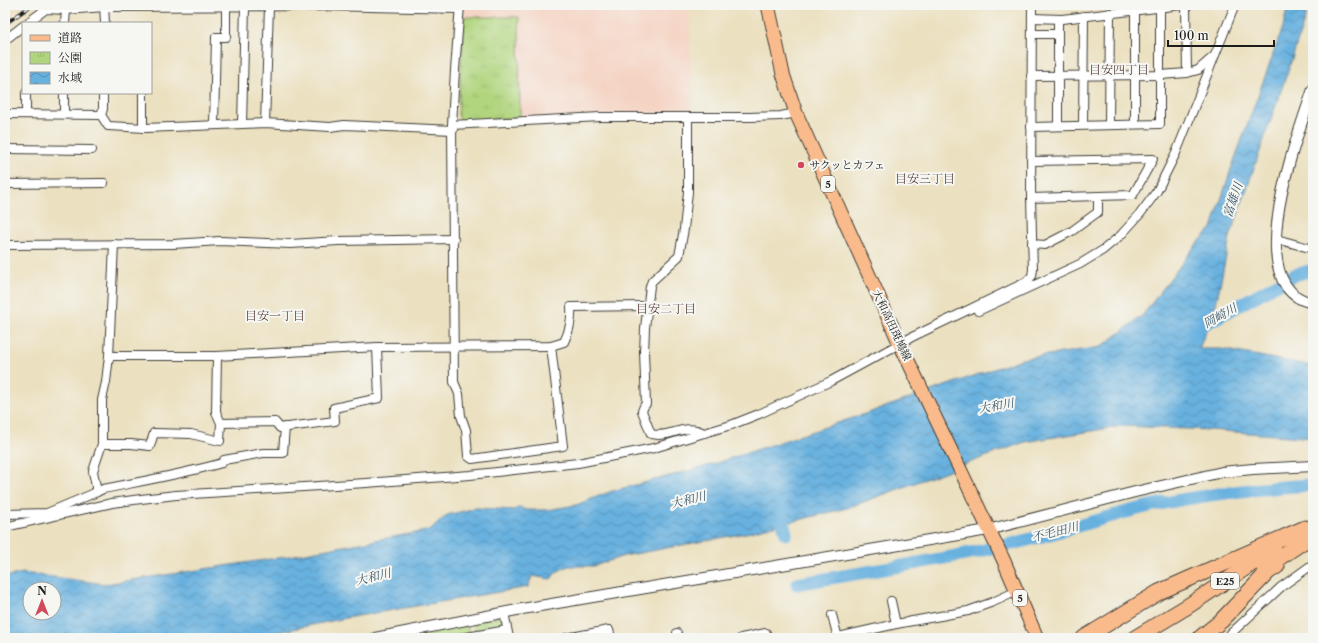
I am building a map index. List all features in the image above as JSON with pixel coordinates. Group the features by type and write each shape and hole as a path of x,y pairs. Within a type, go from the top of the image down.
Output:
{"highway":[{"path":"1084,638 1159,592 1311,530"},
{"path":"1200,638 1221,621 1268,572 1296,553 1311,530"},
{"name":"E25","path":"1135,638 1311,530"},
{"name":"E25","path":"1155,638 1194,614 1311,530"}],"main road":[{"name":"大和高田斑鳩線","path":"768,5 783,74 796,113 906,357 1003,559 1037,638"}],"street":[{"path":"5,527 47,515 112,503 176,495 366,483 470,474 578,463 654,448 704,434 759,414 824,384 912,337 1026,282 1032,276 1032,5"},
{"path":"1032,18 1058,19 1182,5"},
{"path":"1186,5 1187,73"},
{"path":"912,337 950,323 1080,264 1103,250 1121,235 1140,214 1157,190 1176,153 1235,5"},
{"path":"104,6 106,13 105,22"},
{"path":"27,22 46,9 66,10 104,6 460,7 452,128 454,239 453,346 454,382 459,394 460,416 466,430 468,456 472,459 563,446 551,346"},
{"path":"214,125 216,37 226,37 226,7"},
{"path":"242,124 244,7"},
{"path":"265,123 269,7"},
{"path":"1031,127 1160,124 1160,8"},
{"path":"66,10 66,22"},
{"path":"1134,10 1134,124"},
{"path":"1109,125 1110,13"},
{"path":"1083,126 1084,16"},
{"path":"1058,19 1058,126"},
{"path":"5,40 22,26"},
{"path":"1032,34 1058,34"},
{"path":"1031,76 1160,75 1187,73 1198,70 1215,56"},
{"path":"1313,89 1283,184 1276,239 1276,256 1279,274 1286,287 1300,299 1313,303"},
{"path":"26,94 26,114"},
{"path":"64,94 64,114"},
{"path":"103,94 101,115 108,126 143,128 265,123 330,127 344,125 452,128 600,117 749,118 781,116 796,113"},
{"path":"143,94 143,128"},
{"path":"5,114 101,115"},
{"path":"688,118 688,192 684,229 679,256 652,281 650,286 646,306 644,352 646,404 642,411 651,434 658,436 688,429 699,430 704,434"},
{"path":"5,149 92,150"},
{"path":"1031,161 1153,159 1133,195 1031,198"},
{"path":"5,184 104,183"},
{"path":"1032,244 1045,245 1072,231 1098,212 1098,196"},
{"path":"5,244 173,244 220,241 291,244 338,241 454,239"},
{"path":"1276,239 1313,249"},
{"path":"97,492 93,471 102,444 102,400 109,356 114,244"},
{"path":"109,356 217,356 377,347 551,346 564,342 570,328 571,307 646,306"},
{"path":"221,423 276,422 280,428 335,421 334,408 379,398 377,347"},
{"path":"102,444 131,444 150,446 154,433 191,434 220,441 221,423 216,412 217,356"},
{"path":"5,514 47,515 103,489 159,479 222,463 224,460 263,453 283,453 285,427"},
{"path":"375,638 504,612 988,530 1135,492 1222,472 1313,466"},
{"path":"1226,638 1281,587 1313,564"},
{"path":"832,615 837,638 896,624 968,611 1017,591"},
{"path":"891,601 896,624"},
{"path":"461,638 508,634 504,612"},
{"path":"470,619 473,637"},
{"path":"566,638 609,630 611,638"},
{"path":"741,638 766,633 767,638"}],"shaded area":[{"path":"465,5 682,5 682,9 687,9 690,13 691,112 688,115 520,118 519,17 464,17"}],"green space":[{"path":"464,17 519,17 520,118 461,121 458,115"},
{"path":"499,617 502,618 503,626 475,632 475,621"},
{"path":"465,624 467,625 469,633 446,638 394,638"}],"water":[{"path":"1288,5 1309,5 1292,59 1230,237 1216,304 1199,349 1221,349 1313,366 1313,438 1210,430 1122,426 1025,442 847,508 746,533 624,556 594,566 568,566 556,572 551,579 532,576 528,587 346,618 249,638 5,638 5,577 23,573 105,584 284,557 431,530 447,515 476,508 514,510 520,507 525,510 547,510 576,505 612,491 704,467 868,413 1022,359 1101,347 1142,316 1195,246 1212,228 1230,172 1283,27"}],"waterway":[{"name":"岡崎川","path":"1195,331 1201,326 1294,275 1313,270"},
{"name":"不毛田川","path":"797,584 932,561 985,550 1029,540 1136,509 1174,501 1233,492 1313,485"},
{"name":"不毛田川","path":"779,507 786,534"}],"railway":[{"path":"5,24 32,5"}],"place":[{"name":"サクッとカフェ","path":"801,165"}],"district":[{"name":"目安四丁目","path":"1119,70"},
{"name":"目安三丁目","path":"925,179"},
{"name":"目安二丁目","path":"666,309"},
{"name":"目安一丁目","path":"275,316"}],"water label":[{"name":"富雄川","path":"1233,200"},
{"name":"大和川","path":"996,406"},
{"name":"大和川","path":"688,500"},
{"name":"大和川","path":"373,577"}]}
